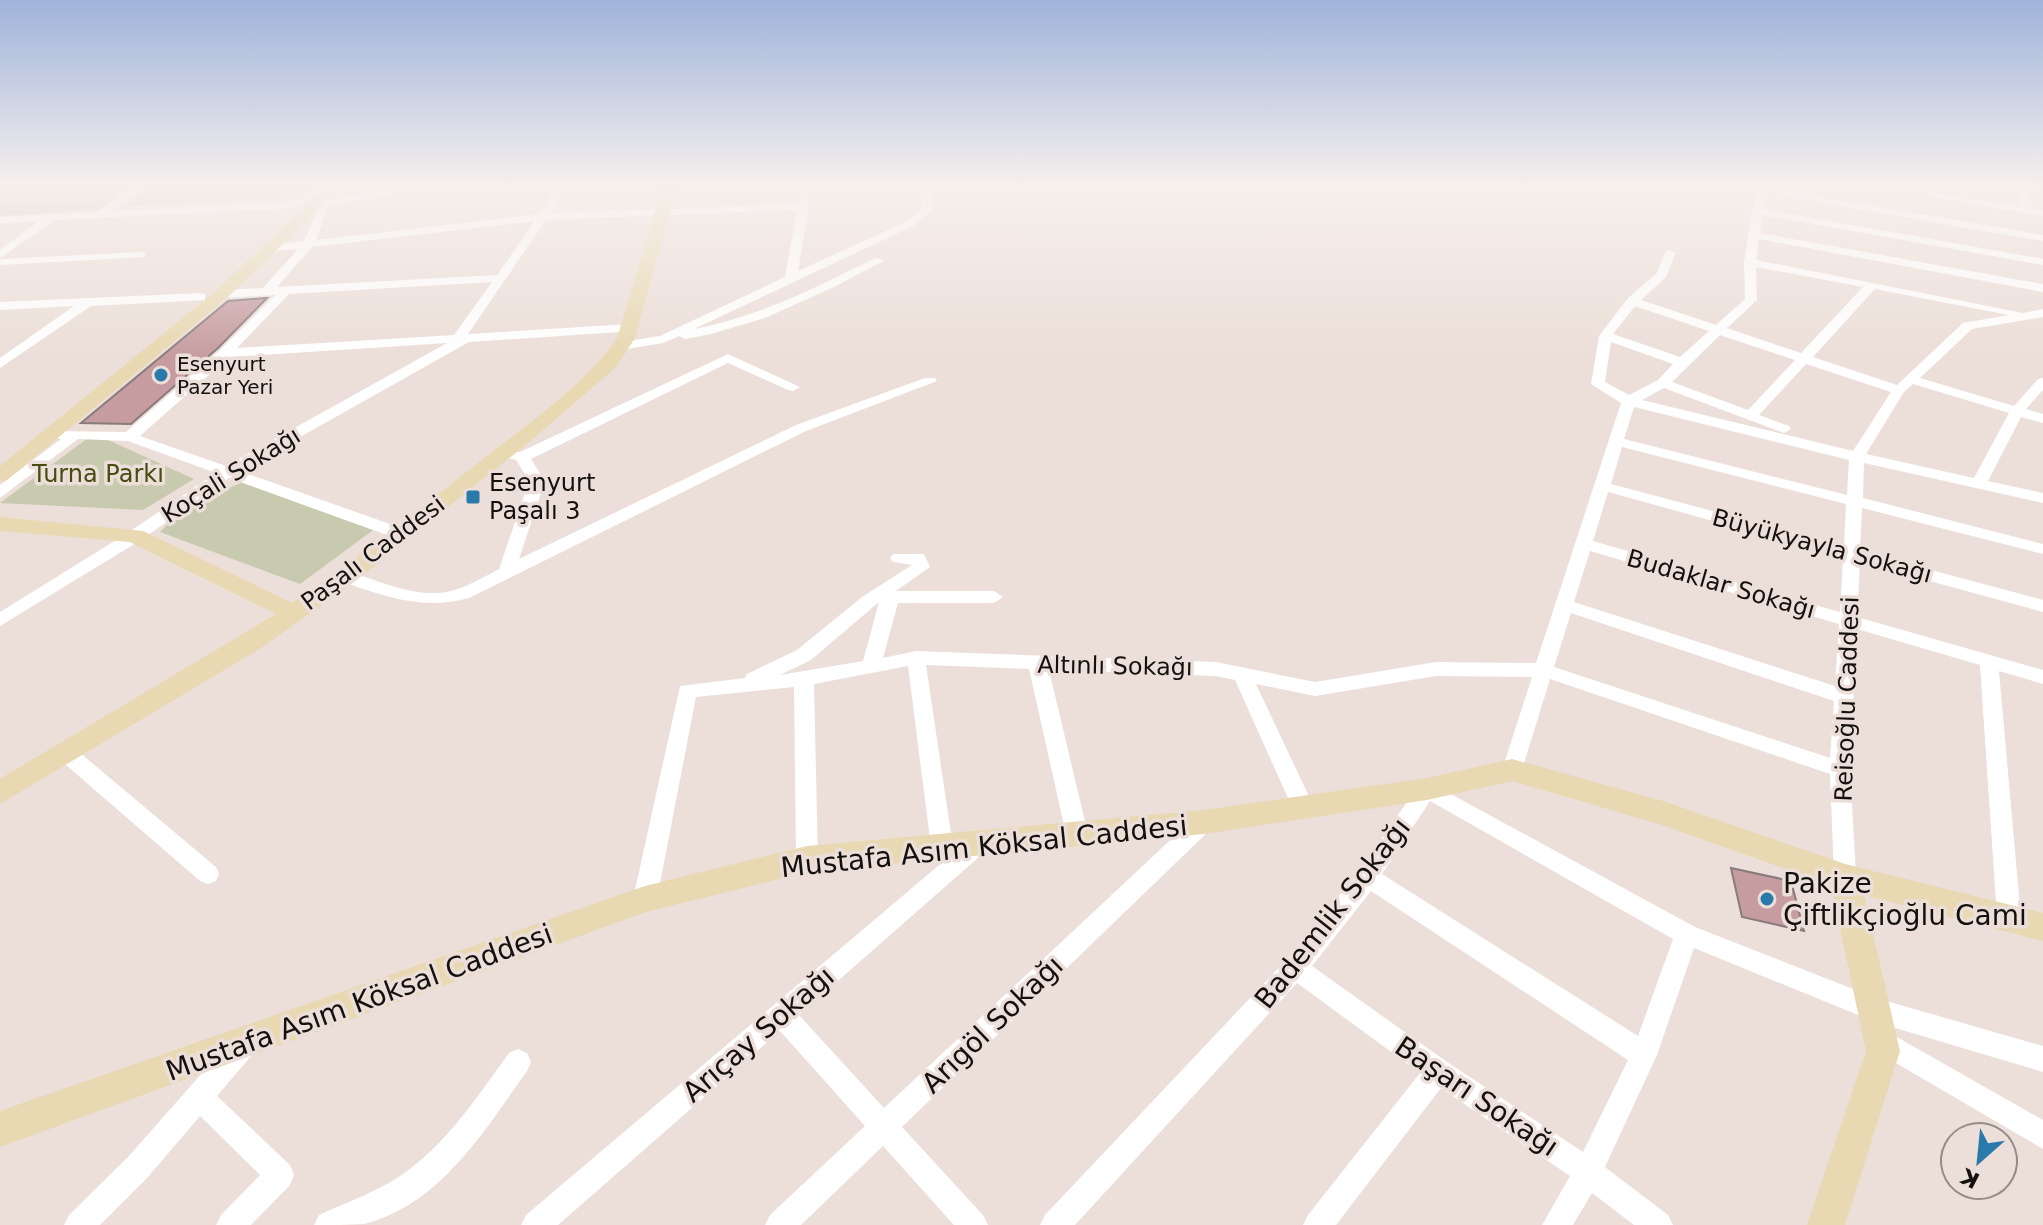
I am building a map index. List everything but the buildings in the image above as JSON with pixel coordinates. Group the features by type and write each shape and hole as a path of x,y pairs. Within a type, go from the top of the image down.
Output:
{"street":[{"path":"0,255 16,243"},
{"path":"0,459 201,297 263,243"},
{"path":"0,476 222,294 277,243"},
{"path":"273,248 315,243"},
{"path":"462,338 524,243"},
{"name":"Paşalı Caddesi","path":"0,793 252,642 512,455 610,363 625,337 653,243"},
{"path":"791,279 797,243"},
{"path":"663,339 867,243"},
{"path":"1512,770 1629,401 1663,383 1751,300 1753,243"},
{"path":"1799,243 2043,288"},
{"path":"1938,243 2043,262"},
{"path":"1970,243 1981,305"},
{"path":"266,292 308,244"},
{"path":"1670,252 1662,274 1632,301 1605,336 1598,384 1629,401 1857,457 2043,498"},
{"path":"0,262 141,255"},
{"path":"225,353 462,338 663,339 717,331 808,297 879,260"},
{"path":"1750,262 2038,316"},
{"path":"222,294 499,278"},
{"path":"1750,416 1872,285"},
{"path":"130,437 225,353 285,291"},
{"path":"0,306 201,297"},
{"path":"1632,301 1804,358 2043,419"},
{"path":"0,363 87,303"},
{"name":"Reisoğlu Caddesi","path":"1826,1225 1883,1051 1845,877 1840,769 1857,457 1904,385 1968,326 2038,316"},
{"path":"1605,336 1682,362"},
{"name":"Koçali Sokağı","path":"0,620 135,536 227,472 462,338"},
{"path":"506,574 537,481 512,455 728,358 793,387"},
{"path":"346,577 417,600 431,601 463,594 801,428 930,381"},
{"path":"1979,484 2017,411 2043,382"},
{"path":"1663,383 1857,457"},
{"path":"54,434 130,437 401,534"},
{"path":"0,493 76,434"},
{"path":"1616,441 2043,549"},
{"name":"Büyükyayla Sokağı","path":"1602,486 2043,606"},
{"path":"0,524 135,536 294,613"},
{"name":"Budaklar Sokağı","path":"1583,544 2043,677"},
{"path":"741,685 804,655 868,601 921,567 918,558 899,558"},
{"path":"871,667 886,605 893,597 994,597"},
{"path":"1564,605 1845,697"},
{"path":"916,658 942,847"},
{"name":"Altınlı Sokağı","path":"645,899 687,691 804,679 916,658 1038,665 1216,669 1315,689 1436,669 1543,670 1840,769"},
{"path":"1989,661 2009,918"},
{"path":"1038,665 1077,834"},
{"path":"1242,674 1303,807"},
{"path":"804,679 807,859"},
{"path":"66,753 208,874"},
{"name":"Mustafa Asım Köksal Caddesi","path":"0,1129 645,899 807,859 1204,822 1427,789 1512,770 1666,814 1845,877 2043,927"},
{"path":"1427,789 1687,934 1878,1025 2043,1135"},
{"name":"Bademlik Sokağı","path":"1055,1225 1295,968 1368,877 1427,789"},
{"name":"Arıgöl Sokağı","path":"780,1225 1204,822"},
{"name":"Arıçay Sokağı","path":"536,1225 979,844"},
{"path":"1368,877 1644,1055"},
{"path":"1557,1225 1588,1172 1644,1055 1687,934"},
{"name":"Başarı Sokağı","path":"1295,968 1438,1071 1588,1172 1658,1225"},
{"path":"781,1014 973,1225"},
{"path":"1878,1025 2043,1059"},
{"path":"79,1225 138,1167 244,1044"},
{"path":"329,1225 405,1189 425,1176 458,1142 518,1062"},
{"path":"1318,1225 1438,1071"},
{"path":"199,1097 280,1175 231,1225"}],"green space":[{"name":"Turna Parkı","path":"88,438 106,439 194,479 143,510 0,503"},
{"path":"251,479 380,525 300,584 160,532 191,507"}],"place":[{"name":"Esenyurt Pazar Yeri","path":"161,375"},
{"name":"Esenyurt Paşalı 3","path":"473,497"},
{"name":"Pakize Çiftlikçioğlu Cami","path":"1767,899"}]}
